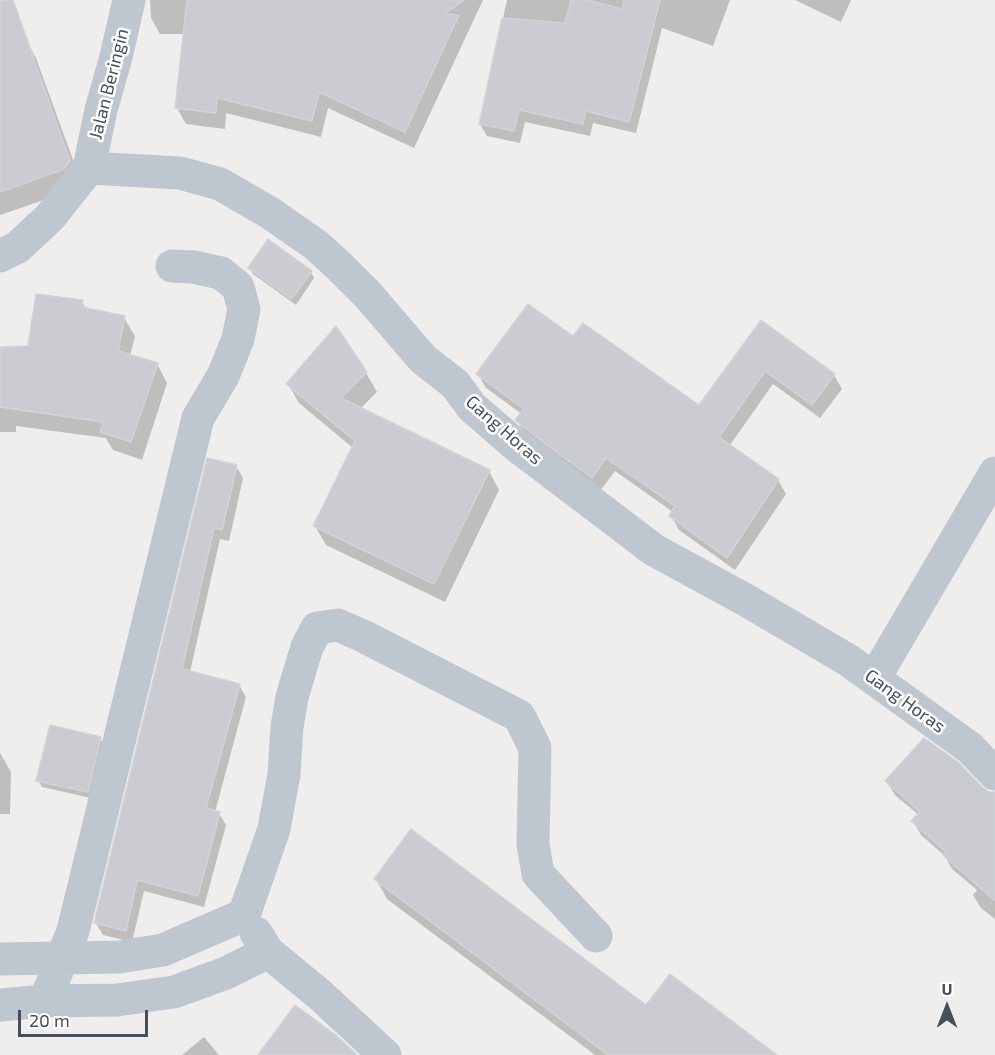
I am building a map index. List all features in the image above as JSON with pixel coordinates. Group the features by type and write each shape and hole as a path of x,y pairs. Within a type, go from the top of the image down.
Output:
{"street":[{"name":"Jalan Beringin","path":"89,168 129,0"},
{"path":"0,256 18,247 50,217 89,168"},
{"name":"Gang Horas","path":"89,168 190,176 220,184 270,213 316,245 339,266 368,295 423,359 455,384 472,407 517,446 654,550 754,604 848,660 970,748 995,774"},
{"path":"45,1001 73,931 198,418 223,376 238,339 244,309 238,287 221,273 193,267 172,266"},
{"path":"874,679 995,473"},
{"path":"0,959 119,957 163,950 244,915 274,829 284,774 287,727 292,697 307,647 317,628 338,625 519,716 535,748 533,844 537,874 596,936"},
{"path":"244,915 268,952 319,994 385,1055"},
{"path":"0,1005 117,999 174,992 226,973 268,952"}],"building":[{"path":"0,0 13,0 70,161 64,169 0,192"},
{"path":"187,0 464,0 445,14 459,15 405,132 319,92 312,121 217,98 216,113 175,108"},
{"path":"571,0 587,0 622,9 624,0 660,0 629,122 586,111 583,124 519,110 514,131 479,124 502,18 565,23"},
{"path":"268,239 312,271 291,299 248,268"},
{"path":"36,294 83,300 82,307 125,316 118,351 158,363 131,442 100,432 104,422 0,407 0,347 28,346"},
{"path":"528,304 573,336 583,323 699,405 761,320 835,374 812,405 765,371 719,437 779,479 727,558 669,516 675,506 606,458 592,478 544,443 515,420 524,409 476,374"},
{"path":"336,326 367,372 341,398 490,470 434,584 313,526 355,441 286,384"},
{"path":"207,458 237,465 222,530 214,528 182,669 240,684 206,808 220,812 198,896 137,880 126,931 94,923"},
{"path":"50,725 101,737 88,792 36,781"},
{"path":"924,738 958,762 982,787 989,792 995,792 995,901 943,855 946,852 911,821 920,812 885,781"},
{"path":"411,829 646,1005 670,974 777,1055 608,1055 374,879"},
{"path":"295,1005 337,1036 357,1055 258,1055"}]}
